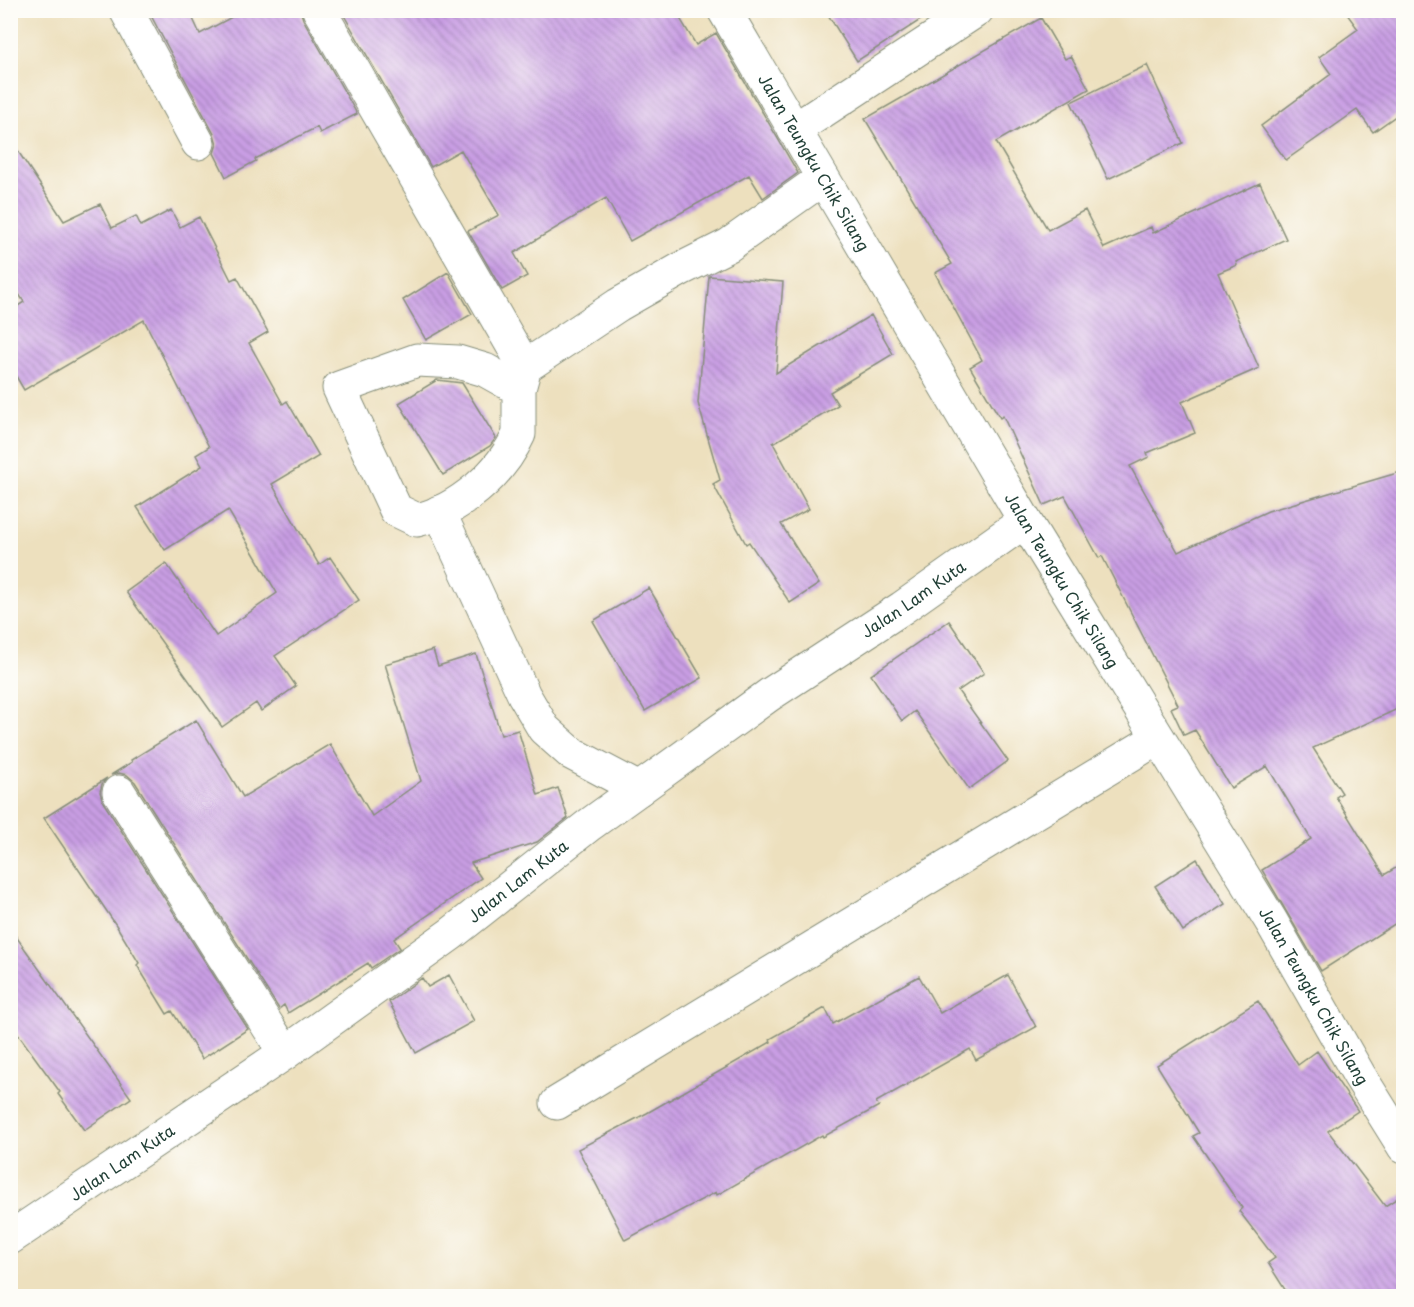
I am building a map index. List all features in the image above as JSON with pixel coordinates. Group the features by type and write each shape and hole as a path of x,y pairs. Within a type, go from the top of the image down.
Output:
{"street":[{"path":"126,10 198,143"},
{"path":"319,10 522,378 519,434 498,467 472,492 439,512 417,520 396,510 339,388 417,360 459,362 522,378 618,305 729,245 822,179"},
{"name":"Jalan Teungku Chik Silang","path":"724,10 1025,521 1271,921 1359,1075 1396,1116 1404,1147"},
{"path":"794,130 978,10"},
{"path":"439,512 524,695 544,729 571,753 639,789"},
{"name":"Jalan Lam Kuta","path":"10,1238 285,1053 451,934 589,825 769,695 902,608 1025,521"},
{"path":"557,1103 1158,738"},
{"path":"119,792 285,1053"}],"building":[{"path":"148,10 189,10 200,34 245,10 300,10 357,114 320,133 317,127 255,159 256,161 226,177 214,153 217,144 214,134"},
{"path":"341,10 675,10 696,45 716,33 798,173 763,198 749,175 630,241 606,198 514,253 527,276 502,290 468,231 499,215 461,150 431,167"},
{"path":"825,10 936,10 857,61"},
{"path":"1344,10 1404,10 1404,110 1373,132 1357,110 1286,160 1261,126 1331,74 1319,57 1358,29"},
{"path":"1041,18 1065,59 1071,56 1089,89 996,142 1048,230 1085,210 1104,248 1151,227 1153,233 1260,183 1286,239 1218,273 1259,368 1182,402 1195,433 1147,453 1149,457 1130,466 1178,552 1268,511 1404,471 1404,706 1313,748 1342,793 1336,797 1384,875 1404,863 1404,918 1321,971 1262,870 1311,839 1267,766 1231,788 1195,730 1184,735 1171,708 1178,705 1102,556 1099,558 1065,496 1044,505 1003,416 1000,418 970,367 982,360 935,273 952,264 865,119"},
{"path":"1147,65 1183,143 1108,179 1071,102"},
{"path":"10,139 64,221 100,204 112,228 136,216 141,226 171,210 180,227 199,217 231,280 237,277 268,332 249,343 283,404 287,401 319,456 272,484 319,565 330,557 359,600 275,656 296,686 261,711 256,703 222,727 126,592 166,563 216,636 277,593 228,510 165,550 137,507 202,466 196,455 209,447 144,320 24,390 10,366 10,311 24,302 10,280"},
{"path":"448,272 472,314 426,340 403,300"},
{"path":"709,276 783,282 776,373 871,315 893,354 830,392 838,405 773,443 809,509 781,524 819,584 790,603 749,542 746,544 713,484 720,480 698,403"},
{"path":"437,380 462,383 496,438 490,446 443,475 399,403"},
{"path":"649,588 702,678 645,711 593,621"},
{"path":"949,621 984,673 958,691 1008,761 969,789 915,711 902,721 871,675"},
{"path":"433,650 438,666 476,654 501,735 518,730 538,795 558,788 568,818 537,842 471,863 481,878 394,939 400,948 371,968 368,963 288,1013 284,1005 279,1009 135,782 127,775 119,773 111,775 196,720 243,797 330,744 372,816 421,781 385,664"},
{"path":"107,778 100,792 103,802 248,1029 202,1059 172,1011 167,1014 116,925 44,818"},
{"path":"1197,859 1225,904 1183,931 1155,886"},
{"path":"10,928 131,1098 84,1130 58,1094 60,1092 10,1023"},
{"path":"449,975 474,1021 416,1053 389,1002 422,978 428,987"},
{"path":"1008,975 1036,1027 976,1060 970,1049 876,1102 879,1106 823,1137 822,1135 717,1195 716,1192 625,1240 578,1149 647,1113 771,1042 770,1039 825,1008 833,1024 919,976 940,1013"},
{"path":"1258,1001 1298,1065 1317,1051 1358,1111 1328,1131 1385,1206 1404,1194 1404,1296 1289,1296 1268,1263 1275,1258 1239,1211 1242,1208 1193,1136 1199,1133 1157,1065"}]}
